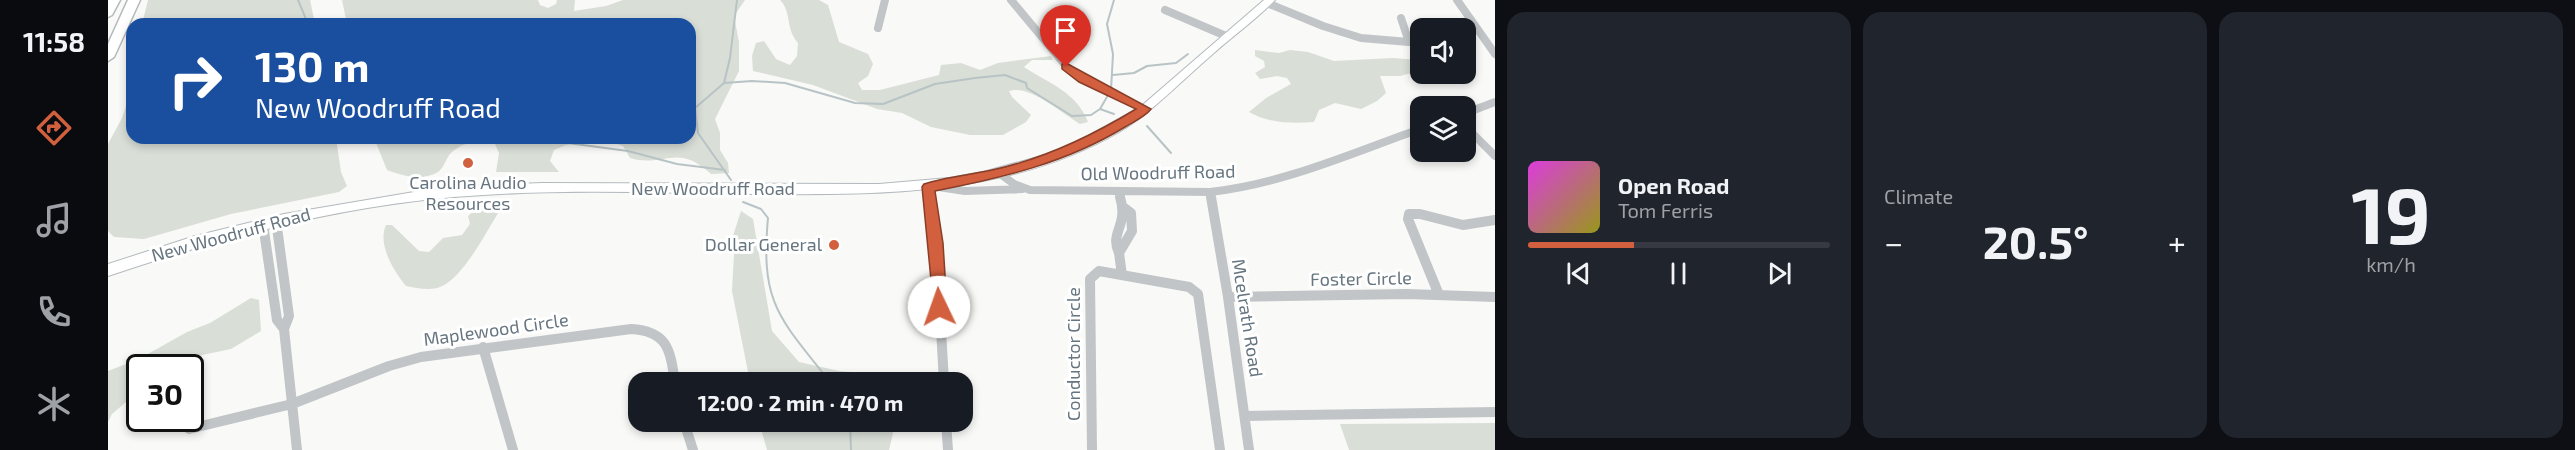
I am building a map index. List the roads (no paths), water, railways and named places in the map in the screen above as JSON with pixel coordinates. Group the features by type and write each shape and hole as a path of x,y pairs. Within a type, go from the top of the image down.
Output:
{"main road":[{"path":"108,13 114,0"},
{"path":"108,57 134,0"},
{"name":"New Woodruff Road","path":"108,270 269,222 387,200 469,190 930,187 999,173 1077,148 1145,109 1226,36 1269,1"}],"street":[{"path":"878,28 885,0"},
{"path":"1011,0 1066,67 1083,79 1145,109"},
{"path":"1457,0 1495,54"},
{"path":"1269,1 1323,26 1361,38 1409,42 1401,18"},
{"path":"1164,10 1226,36"},
{"path":"1476,109 1495,102"},
{"name":"Old Woodruff Road","path":"930,187 965,191 1025,189 1210,192 1239,189 1275,180 1410,133"},
{"path":"1476,137 1495,156"},
{"path":"999,173 1025,189"},
{"path":"930,187 936,243 943,372"},
{"path":"1118,191 1124,207 1124,220 1115,234 1122,275"},
{"name":"Mcelrath Road","path":"1210,192 1250,450"},
{"path":"1119,253 1132,231 1131,213 1124,207"},
{"path":"1439,295 1408,219 1409,214 1416,212 1450,224 1476,226 1495,220"},
{"path":"269,222 277,320 284,329 297,450"},
{"name":"Conductor Circle","path":"1092,450 1090,279 1099,271 1189,286 1198,294 1220,450"},
{"name":"Foster Circle","path":"1228,297 1439,295 1495,297"},
{"name":"Maplewood Circle","path":"204,425 292,404 405,361 483,347 631,329 649,330 663,338 667,345 673,372"},
{"path":"483,347 513,450"},
{"path":"1245,416 1495,411"},
{"path":"687,432 693,450"},
{"path":"947,432 948,450"}],"waterway":[{"path":"298,0 306,18"},
{"path":"724,83 730,58 737,0"},
{"path":"1100,109 1111,90 1113,54 1107,24 1114,0"},
{"path":"1113,75 1134,73 1147,66 1176,63 1188,54"},
{"path":"724,83 752,81 785,83 855,103 883,104 935,84 1005,75 1026,83 1027,88 1072,116 1091,115 1100,109"},
{"path":"696,107 724,83"},
{"path":"1100,109 1114,114"},
{"path":"696,116 698,133 724,170"},
{"path":"1147,126 1171,153"},
{"path":"575,144 628,151 677,164 724,170"},
{"path":"724,170 731,180"},
{"path":"743,202 761,209 768,218 767,271 777,309 798,342 822,372"},
{"path":"850,432 851,450"}],"place":[{"name":"Carolina Audio Resources","path":"468,163"},
{"name":"Dollar General","path":"834,245"}]}
